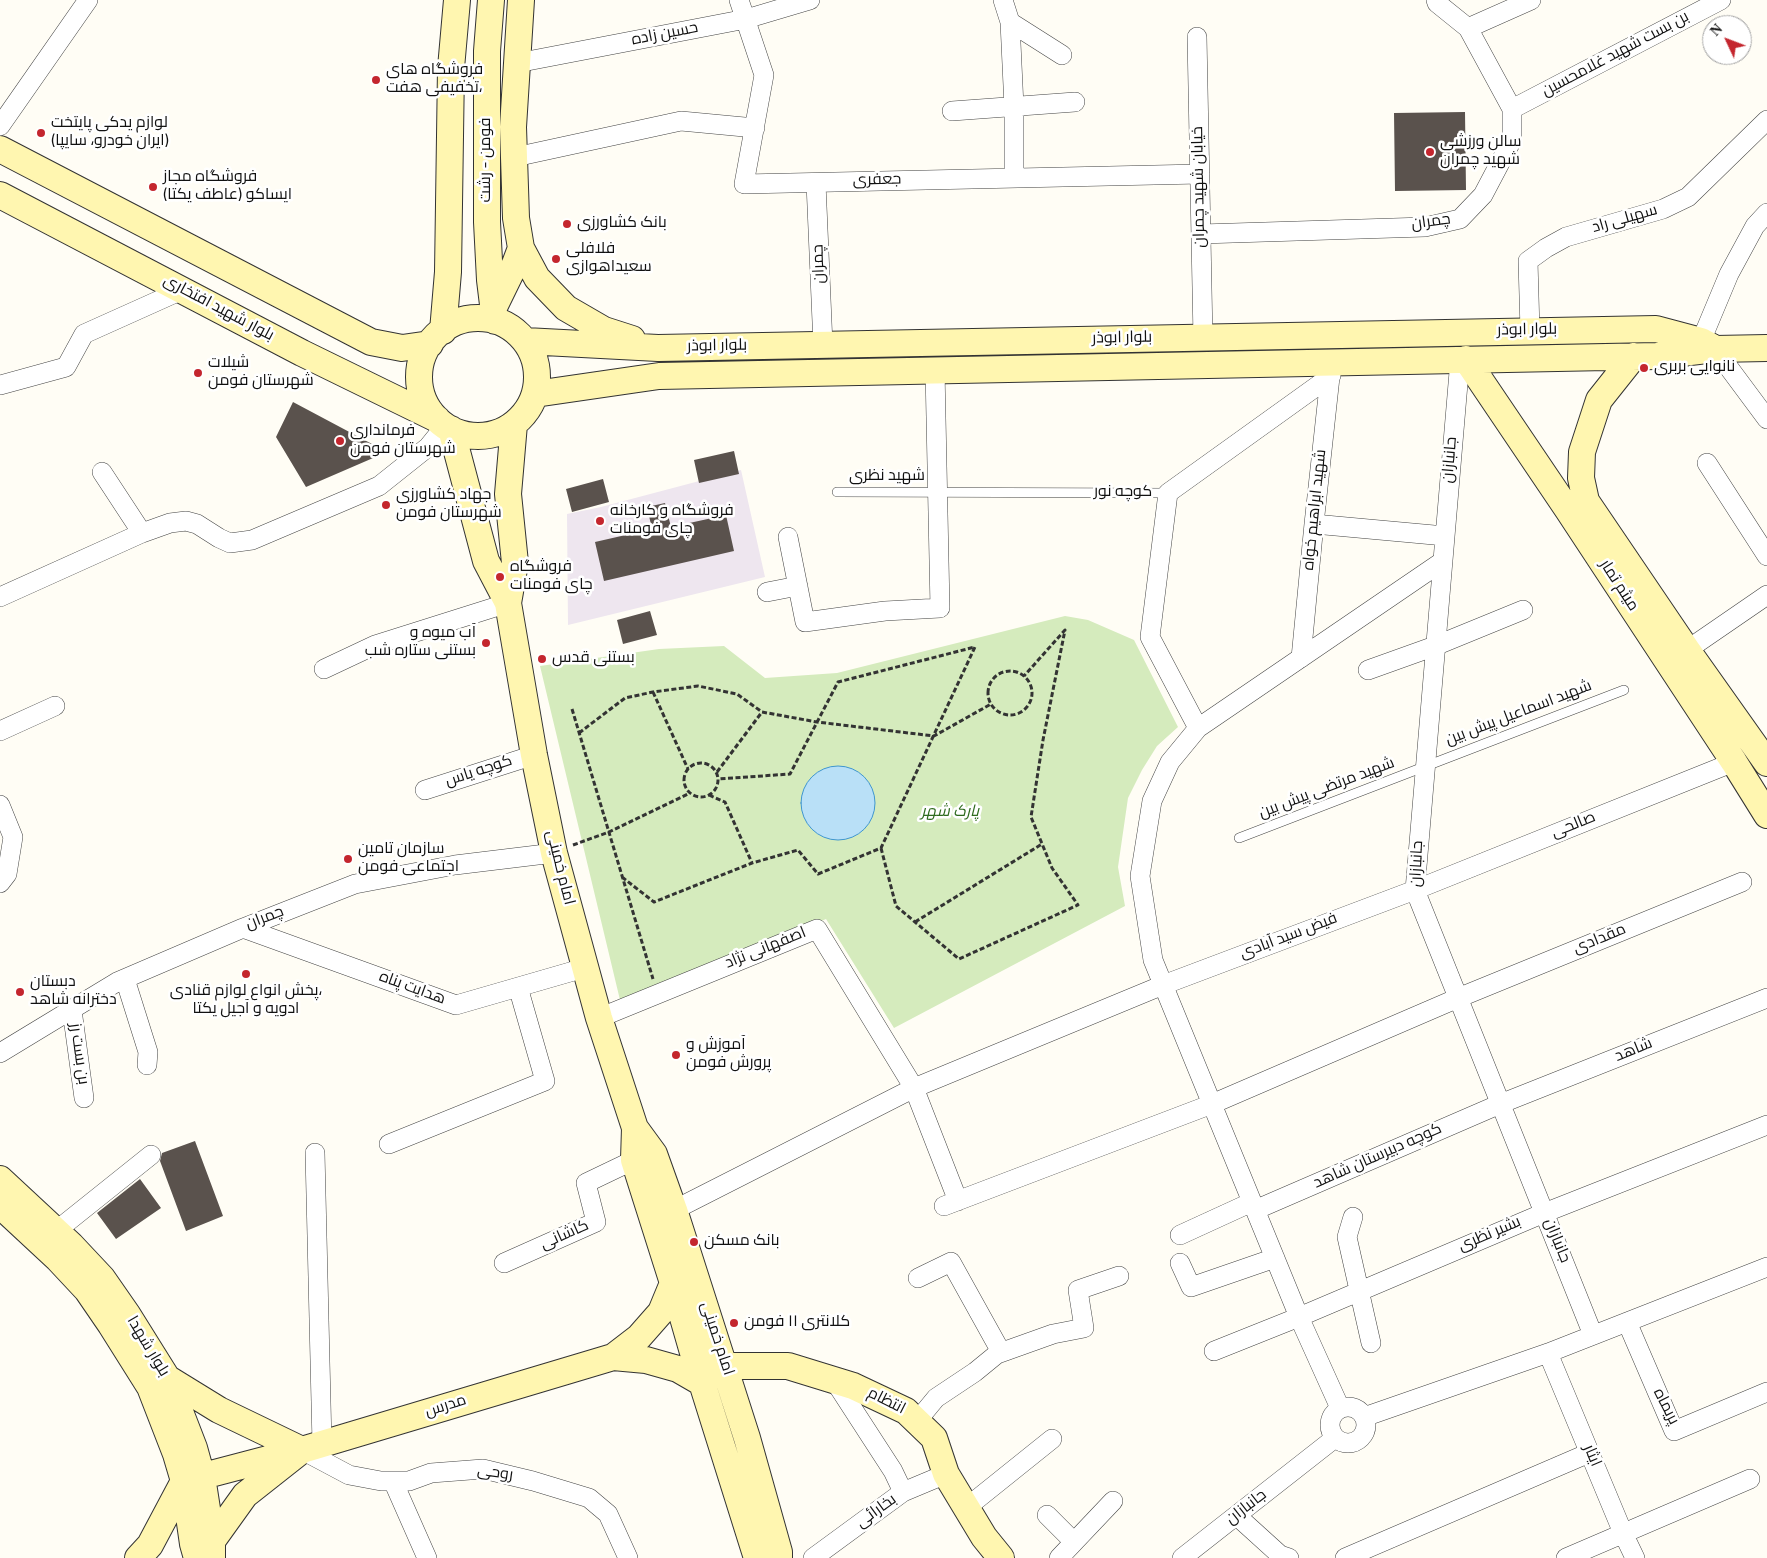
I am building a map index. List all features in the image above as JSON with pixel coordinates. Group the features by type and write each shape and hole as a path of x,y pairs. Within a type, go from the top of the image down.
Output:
{"street":[{"path":"0,126 88,0"},
{"path":"457,0 451,68 448,272 436,337 422,360 419,379 422,397 431,413 444,425 461,434 480,436 498,433 514,424 527,411 535,394 537,376 534,357 525,341 494,314"},
{"name":"فومن - رشت","path":"491,0 487,51 487,222 494,314"},
{"path":"521,0 513,127 516,218 521,248 536,278 566,308 604,330 658,348"},
{"name":"جعفری","path":"739,0 764,75 744,184 1200,174"},
{"name":"حسین زاده","path":"517,63 746,19 810,0"},
{"path":"1003,0 1010,22 1014,107 1014,178"},
{"name":"چمران","path":"1201,234 1425,227 1460,219 1483,194 1512,140 1512,109 1468,28 1436,3 1436,0"},
{"path":"1468,28 1531,0"},
{"name":"بن بست شهید غلامحسین","path":"1512,109 1721,0"},
{"path":"1010,22 1062,54"},
{"name":"خیابان شهید چمران","path":"1197,37 1203,338"},
{"path":"952,111 1075,102"},
{"name":"سهیلی راد","path":"1530,331 1528,261 1566,237 1663,209 1688,198 1767,120"},
{"path":"515,157 681,121 755,128"},
{"path":"0,149 371,342 402,348 436,337 459,322 494,314"},
{"name":"چمران","path":"816,183 823,345"},
{"name":"بلوار شهید افتخاری","path":"0,195 444,425"},
{"path":"1767,213 1755,226 1729,274 1708,345 1767,419"},
{"path":"494,314 521,248"},
{"path":"0,385 66,367 84,334 182,290"},
{"name":"بلوار ابوذر","path":"525,341 658,348 1656,329 1708,345 1767,348"},
{"path":"1203,338 1204,365"},
{"name":"بلوار ابوذر","path":"535,394 659,376 1204,365 1331,369 1463,359 1657,356 1708,345"},
{"name":"میثم تمار","path":"1634,356 1599,400 1582,452 1577,506 1767,813"},
{"name":"میثم تمار","path":"1463,359 1687,650 1767,763"},
{"name":"جانبازان","path":"1463,359 1444,536 1414,890 1594,1335"},
{"name":"کوچه نور","path":"1168,493 1331,369"},
{"name":"شهید ابراهیم خواه","path":"1301,658 1331,369"},
{"path":"788,537 805,622 885,611 940,608 935,370"},
{"name":"امام خمینی","path":"508,603 515,562 508,494 514,424"},
{"path":"0,597 142,533 170,523 186,521 197,524 219,538 230,542 252,540 380,486 428,447 444,425"},
{"name":"امام خمینی","path":"444,425 486,562 508,603 534,755 554,852 584,968 635,1128 654,1154 674,1210 747,1438 780,1552 779,1558"},
{"path":"1707,463 1767,556"},
{"path":"102,472 142,533"},
{"path":"1168,493 1150,637 1198,728"},
{"path":"1314,524 1444,536"},
{"path":"1340,1408 1299,1317 1153,960 1140,876 1152,801 1170,762 1198,728 1442,561"},
{"path":"767,592 798,586"},
{"path":"1687,650 1767,595"},
{"path":"324,669 375,645 508,603"},
{"path":"1368,670 1435,646 1523,610"},
{"path":"0,731 55,706"},
{"name":"کوچه یاس","path":"425,790 534,755"},
{"name":"صالحی","path":"1414,890 1734,762"},
{"path":"0,804 13,837 7,874 0,883"},
{"name":"چمران","path":"0,1053 125,979 243,928 355,884 455,865 554,852"},
{"name":"مقدادی","path":"914,1088 951,1204 1212,1104 1458,998 1742,882"},
{"name":"فیض سید آبادی","path":"1163,984 1414,890"},
{"name":"هدایت پناه","path":"243,928 456,1005 584,968"},
{"name":"اصفهانی نژاد","path":"599,1018 817,929 914,1088"},
{"path":"125,979 148,1052 147,1065"},
{"path":"674,1210 914,1088 1163,984"},
{"path":"388,1144 545,1081 518,987"},
{"name":"شاهد","path":"1500,1104 1767,998"},
{"name":"بن بست رز","path":"72,1010 84,1098"},
{"name":"کوچه دبیرستان شاهد","path":"1180,1235 1500,1104"},
{"name":"بشیر نظری","path":"1214,1351 1544,1213 1767,1124"},
{"name":"امام خمینی","path":"635,1128 634,1160 757,1558"},
{"path":"312,1447 315,1152"},
{"path":"56,1231 150,1156"},
{"name":"کاشانی","path":"504,1263 596,1222 586,1183 634,1160"},
{"name":"بلوار شهدا","path":"0,1179 56,1231 102,1278 167,1378 194,1448 193,1544 207,1552"},
{"name":"بلوار شهدا","path":"0,1205 64,1265 87,1290 150,1387 176,1454 193,1479"},
{"path":"1353,1217 1347,1237 1371,1343"},
{"path":"1180,1263 1191,1287 1275,1258"},
{"path":"918,1278 951,1262 1001,1352"},
{"path":"1364,1417 1548,1353 1767,1266"},
{"path":"917,1421 936,1398 975,1372 997,1354 1053,1334 1084,1328 1078,1290 1119,1276"},
{"name":"مدرس","path":"193,1479 312,1447 613,1357 639,1337 661,1312 673,1283"},
{"name":"پریماه","path":"1627,1322 1674,1431 1767,1392"},
{"name":"ایثار","path":"1548,1353 1635,1558"},
{"path":"613,1357 646,1360 678,1369 704,1384"},
{"name":"انتظام","path":"724,1366 788,1366 853,1386 906,1411 934,1438 946,1474 984,1537 1001,1558"},
{"path":"167,1378 219,1410 312,1447"},
{"path":"834,1380 893,1471 903,1492"},
{"path":"1349,1407 1358,1410 1364,1417 1366,1429 1359,1440 1347,1443 1335,1438 1329,1428 1331,1416 1340,1408 1349,1407"},
{"name":"جانبازان","path":"1182,1558 1335,1438"},
{"path":"966,1508 1052,1439"},
{"path":"207,1552 245,1495 312,1447"},
{"name":"روحی","path":"312,1447 349,1475 381,1481 409,1481 431,1473 484,1469 589,1498 608,1514 628,1558"},
{"path":"1345,1558 1589,1453"},
{"name":"بخارائی","path":"813,1558 903,1492 946,1474"},
{"path":"138,1558 150,1544 193,1479"},
{"path":"1566,1558 1750,1479"},
{"path":"393,1481 427,1558"},
{"path":"1059,1558 1113,1501"},
{"path":"1047,1515 1074,1542"},
{"path":"1237,1516 1280,1555 1289,1558"}],"lane":[{"name":"شهید نظری","path":"837,492 938,493"},
{"name":"کوچه نور","path":"938,493 1168,493"},
{"name":"شهید اسماعیل پیش بین","path":"1425,767 1624,690"},
{"name":"شهید مرتضی پیش بین","path":"1239,838 1425,767"}],"path":[{"path":"718,778 790,774 838,682 975,647 881,848 896,906 959,959 1078,905 1052,868 1031,817 1043,740 1065,630 1024,676"},
{"path":"1007,671 1016,672 1024,676 1030,683 1031,700 1020,712 1012,715 1004,714 996,710 991,704 988,696 989,687 992,680 999,674 1007,671"},
{"path":"579,733 625,698 698,686 737,694 762,712 817,722 934,736 991,704"},
{"path":"653,692 688,769"},
{"path":"572,709 657,993"},
{"path":"717,772 762,712"},
{"path":"554,852 609,832 690,793 702,797 709,795 714,791 718,778 717,772 712,766 700,762 693,764 688,769 684,781 690,793"},
{"path":"709,795 725,802 752,863"},
{"path":"915,922 1042,844"},
{"path":"622,877 654,902 752,863 798,850 818,874 881,848"}],"shaded area":[{"path":"741,470 765,577 568,625 567,514 601,507"}],"green space":[{"name":"پارک شهر","path":"1065,616 1088,620 1134,640 1178,727 1157,746 1128,798 1118,867 1125,906 894,1028 826,919 691,976 620,1000 540,666 659,649 724,646 765,678 837,673"}],"water":[{"path":"831,766 845,766 859,772 869,782 875,796 875,810 869,824 859,834 845,840 831,840 817,834 807,824 801,810 801,796 807,782 817,772"}],"building":[{"name":"سالن ورزشی شهید چمران","path":"1465,112 1466,190 1395,191 1394,113"},
{"path":"293,402 387,452 306,487 276,437"},
{"path":"734,451 739,474 699,483 694,460"},
{"path":"603,479 609,502 572,512 566,489"},
{"path":"665,503 671,527 726,515 734,551 604,581 595,542 652,529 647,507"},
{"path":"650,611 657,635 623,644 617,620"},
{"path":"195,1141 223,1216 186,1231 160,1161 162,1153"},
{"path":"140,1179 161,1208 116,1239 97,1213"}],"place":[{"name":"فروشگاه های تخفیفی هفت،","path":"376,80"},
{"name":"لوازم یدکی پایتخت (ایران خودرو، سایپا)","path":"41,133"},
{"name":"سالن ورزشی شهید چمران","path":"1430,152"},
{"name":"فروشگاه مجاز ایساکو (عاطف یکتا)","path":"153,187"},
{"name":"بانک کشاورزی","path":"567,224"},
{"name":"فلافلی سعیداهوازی","path":"556,259"},
{"name":"نانوایی بربری","path":"1644,368"},
{"name":"شیلات شهرستان فومن","path":"198,373"},
{"name":"فرمانداری شهرستان فومن","path":"340,441"},
{"name":"جهاد کشاورزی شهرستان فومن","path":"386,505"},
{"name":"فروشگاه و کارخانه چای فومنات","path":"600,521"},
{"name":"فروشگاه چای فومنات","path":"500,577"},
{"name":"آب میوه و بستنی ستاره شب","path":"486,643"},
{"name":"بستنی قدس","path":"542,659"},
{"name":"سازمان تامین اجتماعی فومن","path":"348,859"},
{"name":"پخش انواع لوازم قنادی، ادویه و آجیل یکتا","path":"246,974"},
{"name":"دبستان دخترانه شاهد","path":"20,992"},
{"name":"آموزش و پرورش فومن","path":"676,1055"},
{"name":"بانک مسکن","path":"694,1242"},
{"name":"کلانتری ۱۱ فومن","path":"734,1323"}]}
